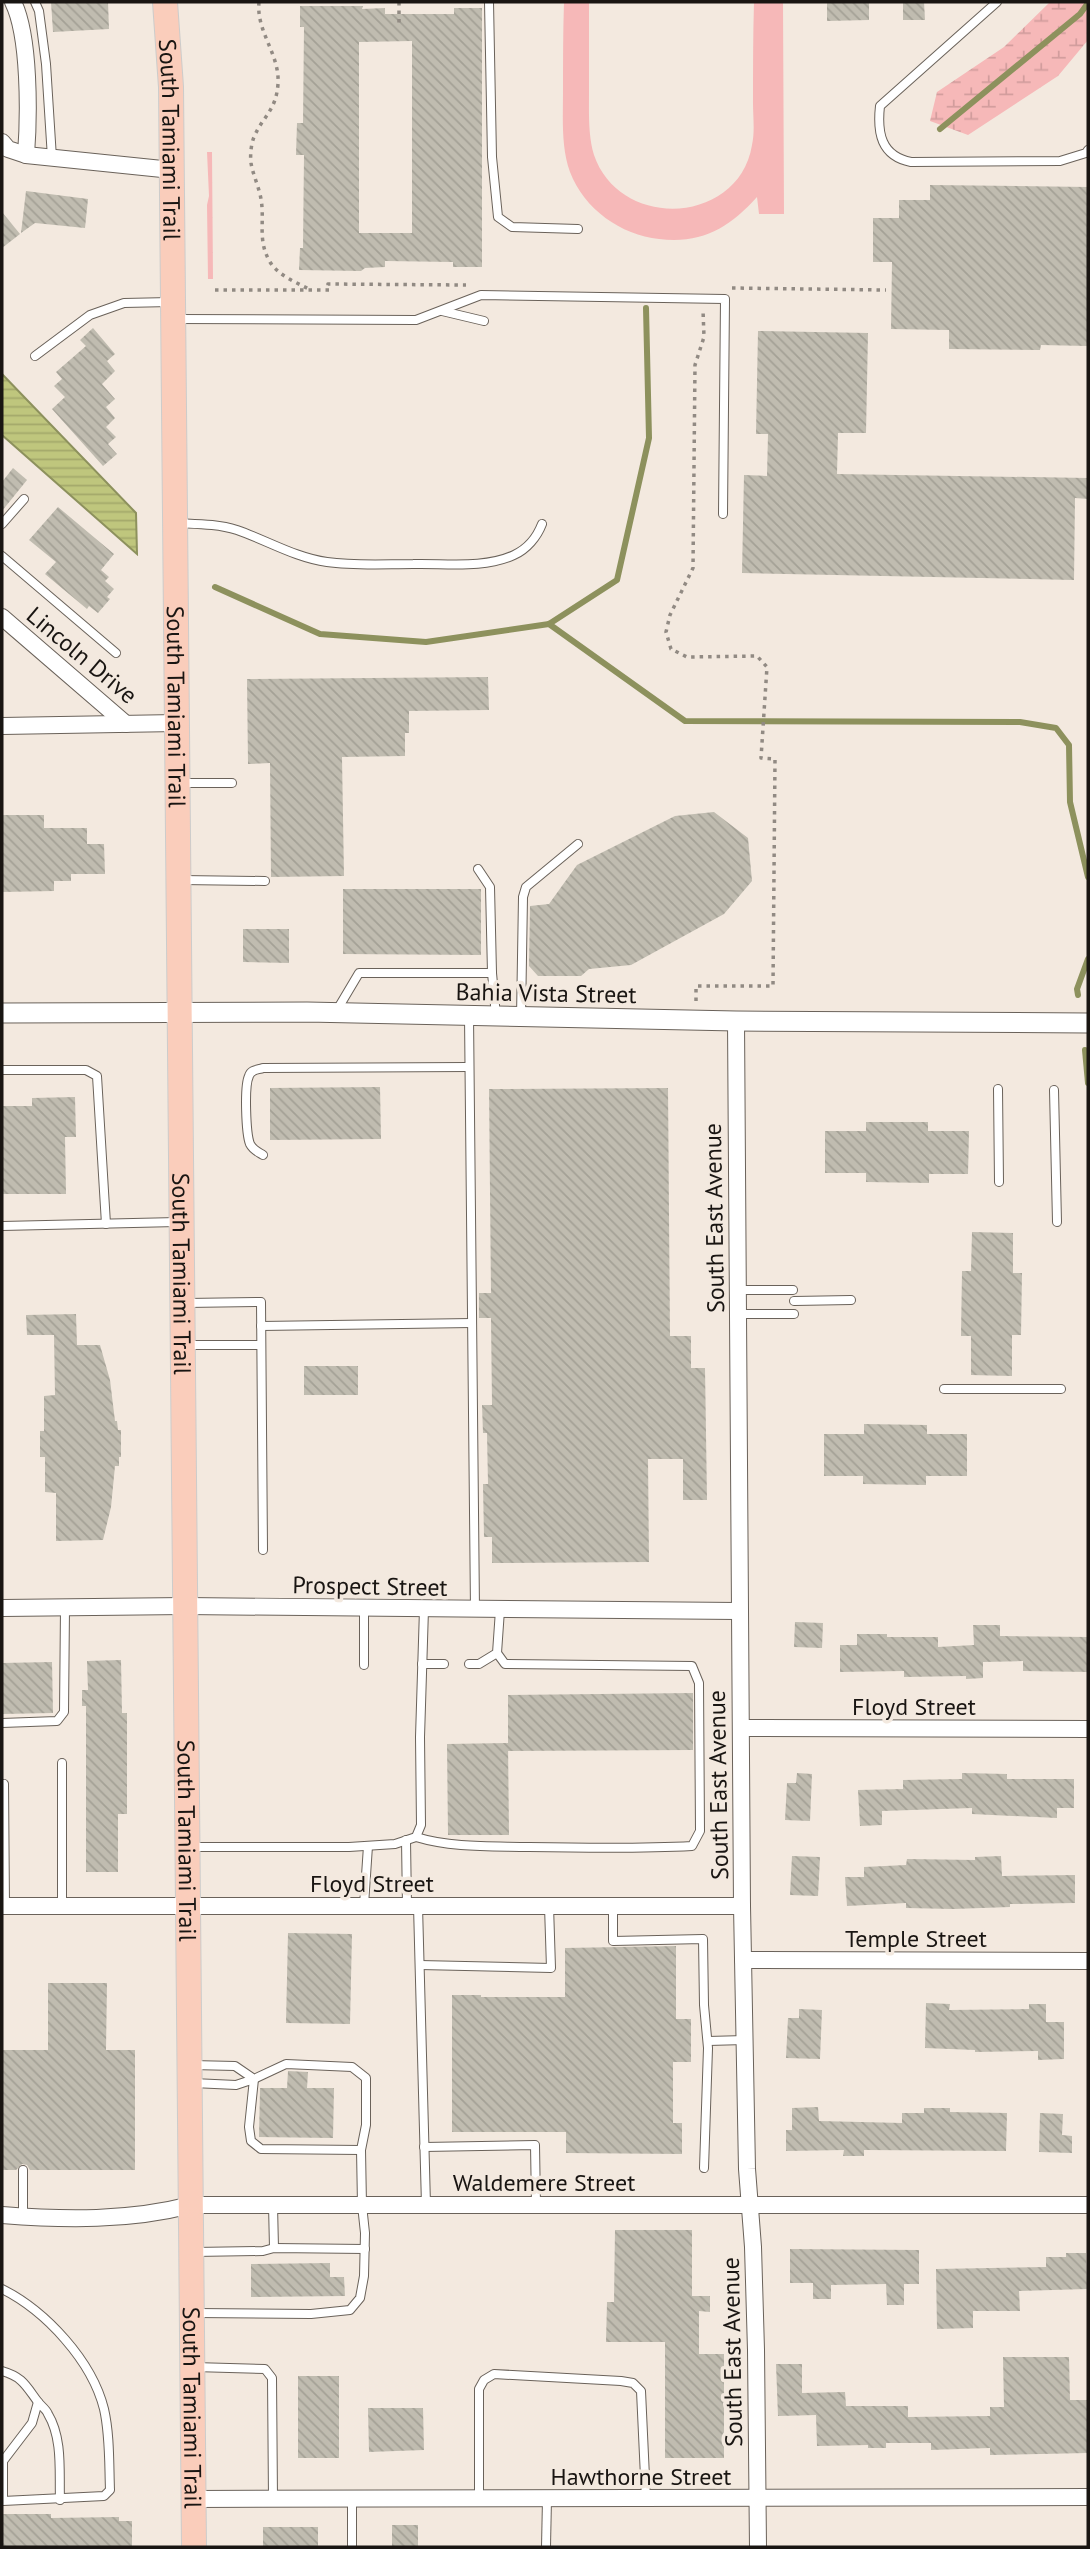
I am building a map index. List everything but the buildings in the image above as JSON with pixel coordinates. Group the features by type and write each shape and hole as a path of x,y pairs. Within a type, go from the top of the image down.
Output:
{"main road":[{"name":"South Tamiami Trail","path":"165,2 171,87 172,170 194,2547"}],"street":[{"path":"13,2 20,19 23,39 28,121 26,155"},
{"path":"2,142 8,149 26,155 172,170"},
{"name":"Lincoln Drive","path":"2,617 126,724 177,723"},
{"path":"2,726 126,724"},
{"name":"Bahia Vista Street","path":"2,1013 335,1013 736,1021 1088,1023"},
{"name":"South East Avenue","path":"736,1021 742,1906 749,2204 756,2350 758,2547"},
{"name":"Prospect Street","path":"2,1608 185,1606 738,1611"},
{"name":"Floyd Street","path":"740,1728 1088,1729"},
{"name":"Floyd Street","path":"3,1906 742,1906"},
{"name":"Temple Street","path":"743,1960 1088,1961"},
{"name":"Waldemere Street","path":"2,2215 123,2217 156,2214 191,2205 273,2204 1088,2204"},
{"name":"Hawthorne Street","path":"194,2499 1088,2497"}],"lane":[{"path":"35,2 39,11 46,64 52,158"},
{"path":"489,2 492,157 498,217 512,227 578,229"},
{"path":"997,2 880,106 878,125 885,147 898,159 911,162 1060,161 1088,150"},
{"path":"36,356 90,315 124,303 173,310 416,320 481,295 725,299 723,514"},
{"path":"440,311 484,321"},
{"path":"2,524 24,499"},
{"path":"176,534 215,525 235,529 310,558 328,562 484,562 502,559 524,549 538,534 542,524"},
{"path":"2,556 116,653"},
{"path":"177,783 232,783"},
{"path":"521,1017 523,897 526,887 578,844"},
{"path":"478,869 490,887 496,1016"},
{"path":"178,880 265,881"},
{"path":"335,1013 359,973 492,973"},
{"path":"469,1016 475,1610"},
{"path":"263,1155 254,1151 249,1143 247,1085 248,1076 253,1071 264,1068 470,1067"},
{"path":"2,1070 86,1070 97,1076 106,1224"},
{"path":"998,1089 999,1182"},
{"path":"1054,1090 1057,1222"},
{"path":"2,1226 182,1222"},
{"path":"738,1290 793,1290"},
{"path":"794,1301 851,1300"},
{"path":"183,1303 261,1302 264,1550"},
{"path":"739,1314 794,1314"},
{"path":"261,1326 472,1323"},
{"path":"183,1345 261,1345"},
{"path":"944,1389 1061,1389"},
{"path":"2,1723 57,1721 64,1712 65,1608"},
{"path":"364,1608 364,1665"},
{"path":"415,1837 421,1825 424,1609"},
{"path":"188,1847 369,1846 395,1844 415,1837 440,1844 585,1848 692,1846 700,1831 699,1683 692,1666 505,1664 497,1653 500,1610"},
{"path":"469,1664 479,1664 497,1653"},
{"path":"422,1664 444,1664"},
{"path":"62,1763 62,1905"},
{"path":"2,1785 4,1784 3,1906"},
{"path":"406,1840 420,1965 426,2204"},
{"path":"364,1905 369,1846"},
{"path":"420,1965 551,1968 549,1906"},
{"path":"613,1907 613,1941 703,1939 704,2005 708,2041 704,2168"},
{"path":"708,2041 744,2040"},
{"path":"190,2074 236,2085 286,2064 352,2067 366,2078 366,2125 361,2150 365,2249 360,2298 350,2310 310,2314 192,2313"},
{"path":"190,2074 235,2066 254,2079"},
{"path":"254,2079 249,2127 251,2141 261,2149 361,2150"},
{"path":"424,2147 535,2144 536,2204"},
{"path":"23,2169 23,2217"},
{"path":"273,2204 274,2248"},
{"path":"191,2252 263,2251 274,2248 365,2249"},
{"path":"2,2289 28,2305 55,2327 91,2378 103,2409 110,2490 104,2496 3,2501 3,2460 32,2423 38,2402"},
{"path":"193,2367 265,2369 272,2378 273,2499"},
{"path":"2,2371 27,2384 48,2413 55,2430 58,2449 60,2500"},
{"path":"480,2499 479,2389 484,2380 494,2374 621,2381 633,2384 641,2391 646,2499"},
{"path":"352,2499 352,2547"},
{"path":"546,2547 547,2499"}],"path":[{"path":"259,2 258,14 277,65 278,83 269,116 254,137 251,150 251,162 262,204 261,236 270,262 288,279 311,290"},
{"path":"399,2 400,23"},
{"path":"696,1020 696,986 774,986 775,759 761,758 767,667 757,656 687,657 671,649 666,632 670,615 694,568 695,365 704,337 703,298"}],"green space":[{"path":"564,2 589,2 589,124 594,155 608,180 628,197 652,206 678,209 703,203 725,191 743,172 753,135 754,2 783,2 784,214 759,214 757,197 736,217 714,232 674,240 631,232 605,218 594,208 576,185 565,153"},
{"path":"1050,2 1088,2 1088,40 1058,76 968,135 930,121 937,92 1004,47"},
{"path":"207,152 212,152 213,279 208,279"}],"shaded area":[{"path":"2,374 136,513 137,554 2,435"}],"waterway":[{"path":"940,129 1080,14 1088,3"},
{"path":"215,587 320,634 426,642 549,624 617,580 649,438 646,308"},
{"path":"549,624 685,721 1020,722 1056,728 1069,745 1070,802 1088,877"},
{"path":"1078,995 1077,989 1088,959"},
{"path":"1085,1050 1088,1083"}]}
